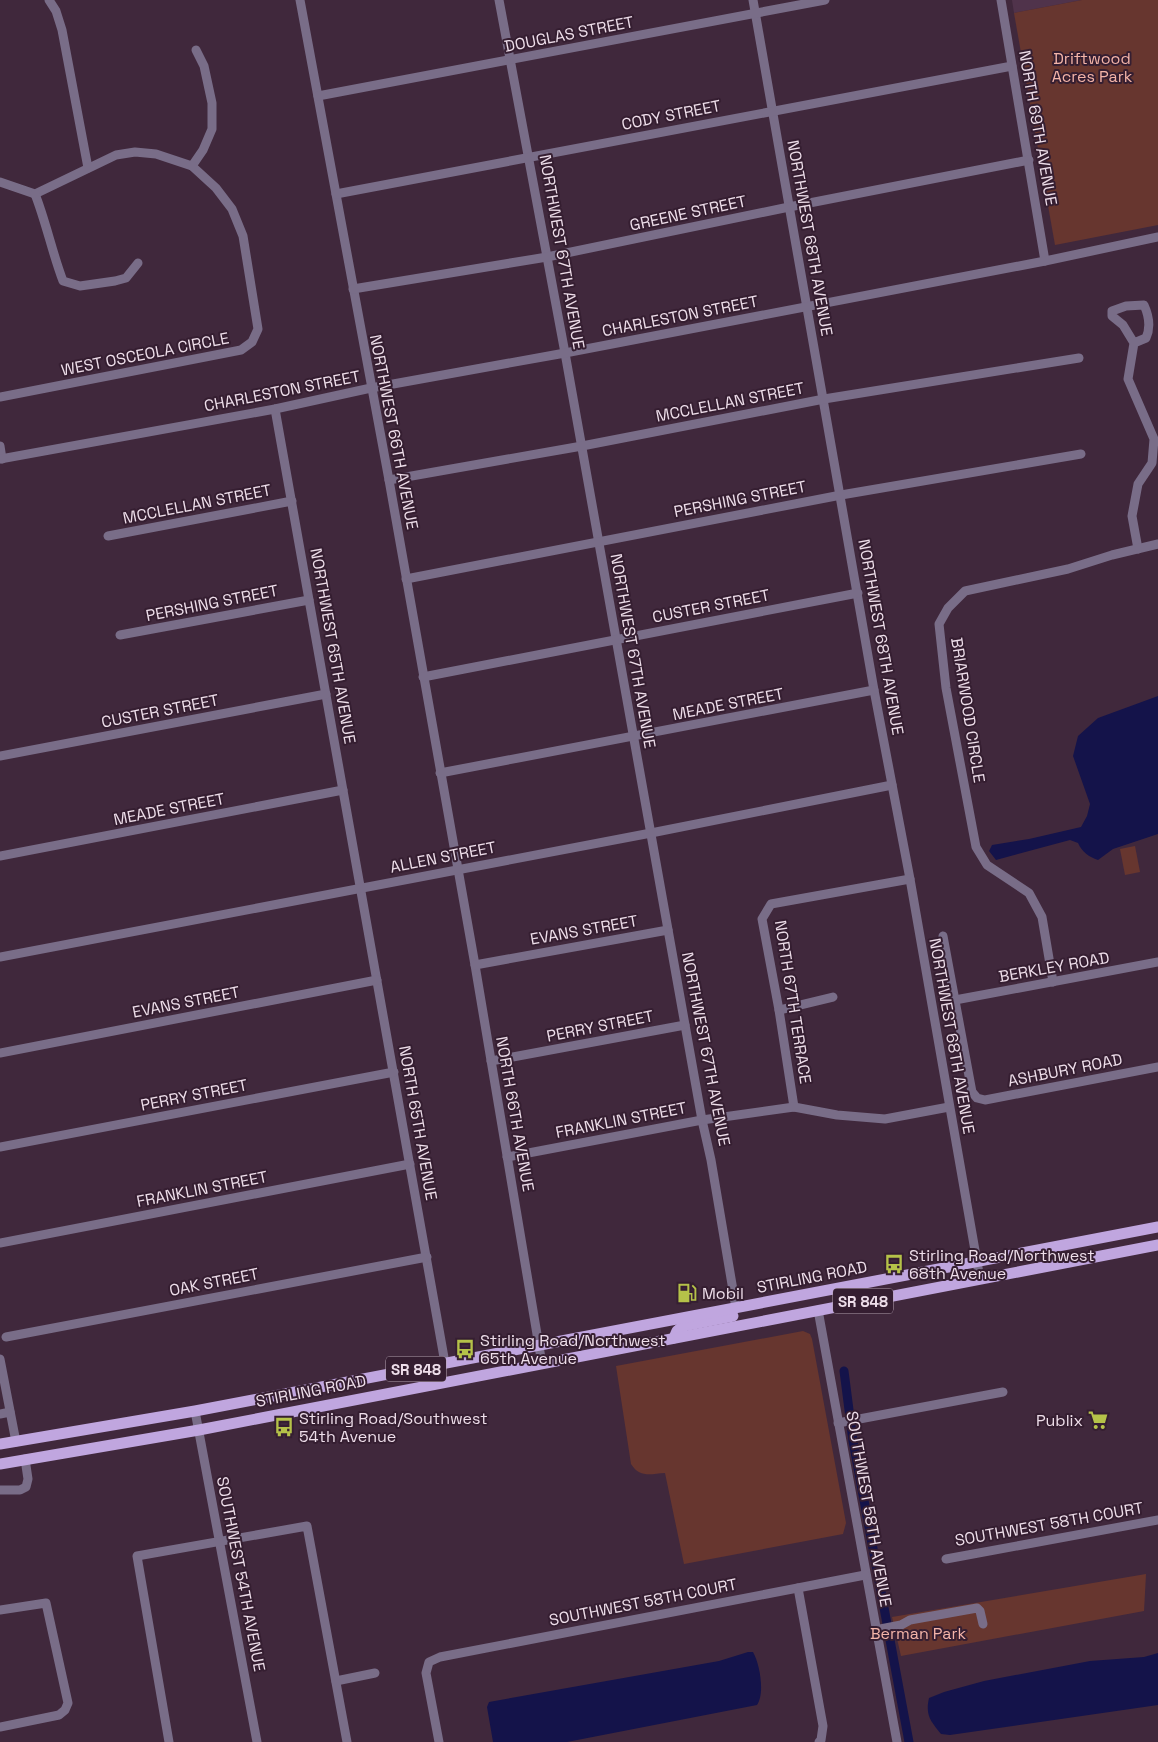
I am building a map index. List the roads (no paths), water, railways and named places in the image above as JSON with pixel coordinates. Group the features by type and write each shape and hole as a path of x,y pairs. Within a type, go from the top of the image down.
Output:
{"main road":[{"name":"STIRLING ROAD","path":"0,1444 195,1411 1158,1228"},
{"name":"STIRLING ROAD","path":"0,1464 198,1430 1158,1245"},
{"path":"674,1338 677,1331 683,1326 743,1314 753,1304"}],"street":[{"path":"50,0 62,30 88,168"},
{"name":"NORTHWEST 66TH AVENUE","path":"302,0 457,869"},
{"name":"NORTHWEST 67TH AVENUE","path":"499,0 582,446 736,1308"},
{"name":"NORTHWEST 68TH AVENUE","path":"753,0 980,1279"},
{"name":"DOUGLAS STREET","path":"318,96 825,0"},
{"name":"NORTH 69TH AVENUE","path":"1001,0 1045,261"},
{"path":"192,166 203,150 212,129 212,103 204,66 196,50"},
{"name":"CODY STREET","path":"336,194 529,159 772,110 1012,66"},
{"name":"WEST OSCEOLA CIRCLE","path":"0,397 240,350 252,342 258,329 243,236 232,209 216,188 192,166 156,154 135,152 116,155 35,194"},
{"name":"GREENE STREET","path":"353,289 547,257 1029,160"},
{"path":"0,182 35,194 41,208 54,258 63,281 80,286 115,281 126,278 138,263"},
{"name":"CHARLESTON STREET","path":"1,459 806,307 1158,237"},
{"path":"1134,343 1146,338 1149,332 1149,316 1144,305 1126,306 1112,310 1112,316 1123,325 1134,343 1128,379 1154,439 1152,463 1138,484 1132,516 1138,549"},
{"name":"MCCLELLAN STREET","path":"388,480 582,446 824,399 1079,358"},
{"name":"NORTHWEST 65TH AVENUE","path":"275,408 360,888"},
{"path":"0,446 1,459"},
{"name":"PERSHING STREET","path":"406,579 841,495 1082,454"},
{"name":"MCCLELLAN STREET","path":"108,536 292,501"},
{"name":"BRIARWOOD CIRCLE","path":"1053,982 1042,917 1029,893 987,865 976,847 946,688 939,624 948,608 965,591 1068,569 1112,555 1158,544"},
{"name":"CUSTER STREET","path":"423,677 858,593"},
{"name":"PERSHING STREET","path":"120,636 309,600"},
{"name":"MEADE STREET","path":"440,773 874,690"},
{"name":"CUSTER STREET","path":"0,756 326,694"},
{"name":"ALLEN STREET","path":"0,957 651,833 892,785"},
{"name":"MEADE STREET","path":"0,856 343,790"},
{"name":"NORTH 66TH AVENUE","path":"457,869 542,1364"},
{"name":"NORTH 67TH TERRACE","path":"794,1107 762,919 771,904 910,879"},
{"name":"NORTH 65TH AVENUE","path":"360,888 445,1363"},
{"name":"EVANS STREET","path":"475,965 668,930"},
{"path":"943,936 955,1000"},
{"name":"BERKLEY ROAD","path":"955,1000 1158,962"},
{"name":"EVANS STREET","path":"0,1053 377,980"},
{"path":"779,1010 832,997"},
{"name":"ASHBURY ROAD","path":"955,1000 972,1092 977,1098 985,1100 1158,1067"},
{"name":"PERRY STREET","path":"491,1061 685,1025"},
{"name":"PERRY STREET","path":"0,1147 394,1072"},
{"name":"FRANKLIN STREET","path":"507,1157 702,1120 794,1107 837,1116 885,1119 949,1107"},
{"name":"FRANKLIN STREET","path":"0,1244 410,1164"},
{"name":"OAK STREET","path":"6,1337 427,1257"},
{"name":"SOUTHWEST 58TH AVENUE","path":"818,1310 897,1742"},
{"path":"0,1359 16,1442"},
{"path":"838,1423 1003,1392"},
{"name":"SOUTHWEST 54TH AVENUE","path":"195,1411 257,1742"},
{"path":"0,1414 10,1412"},
{"path":"0,1490 20,1490 26,1487 28,1479 25,1459"},
{"name":"SOUTHWEST 58TH COURT","path":"946,1558 1158,1520"},
{"path":"169,1742 137,1556 307,1526 347,1742"},
{"name":"SOUTHWEST 58TH COURT","path":"439,1742 426,1673 429,1662 440,1657 865,1575"},
{"path":"798,1588 823,1726 820,1741"},
{"path":"0,1610 46,1603 68,1703 66,1710 59,1715 0,1727"},
{"path":"877,1629 898,1626 910,1620 977,1608 980,1611 983,1624"},
{"path":"336,1681 375,1673"}],"waterway":[{"path":"844,1371 853,1441 909,1742"}],"place":[{"name":"Stirling Road/Northwest 68th Avenue","path":"894,1264"},
{"name":"Mobil","path":"687,1293"},
{"name":"Stirling Road/Northwest 65th Avenue","path":"465,1349"},
{"name":"Publix","path":"1098,1420"},
{"name":"Stirling Road/Southwest 54th Avenue","path":"284,1427"}],"park label":[{"name":"Driftwood Acres Park","path":"1092,67"},
{"name":"Berman Park","path":"918,1633"}]}
